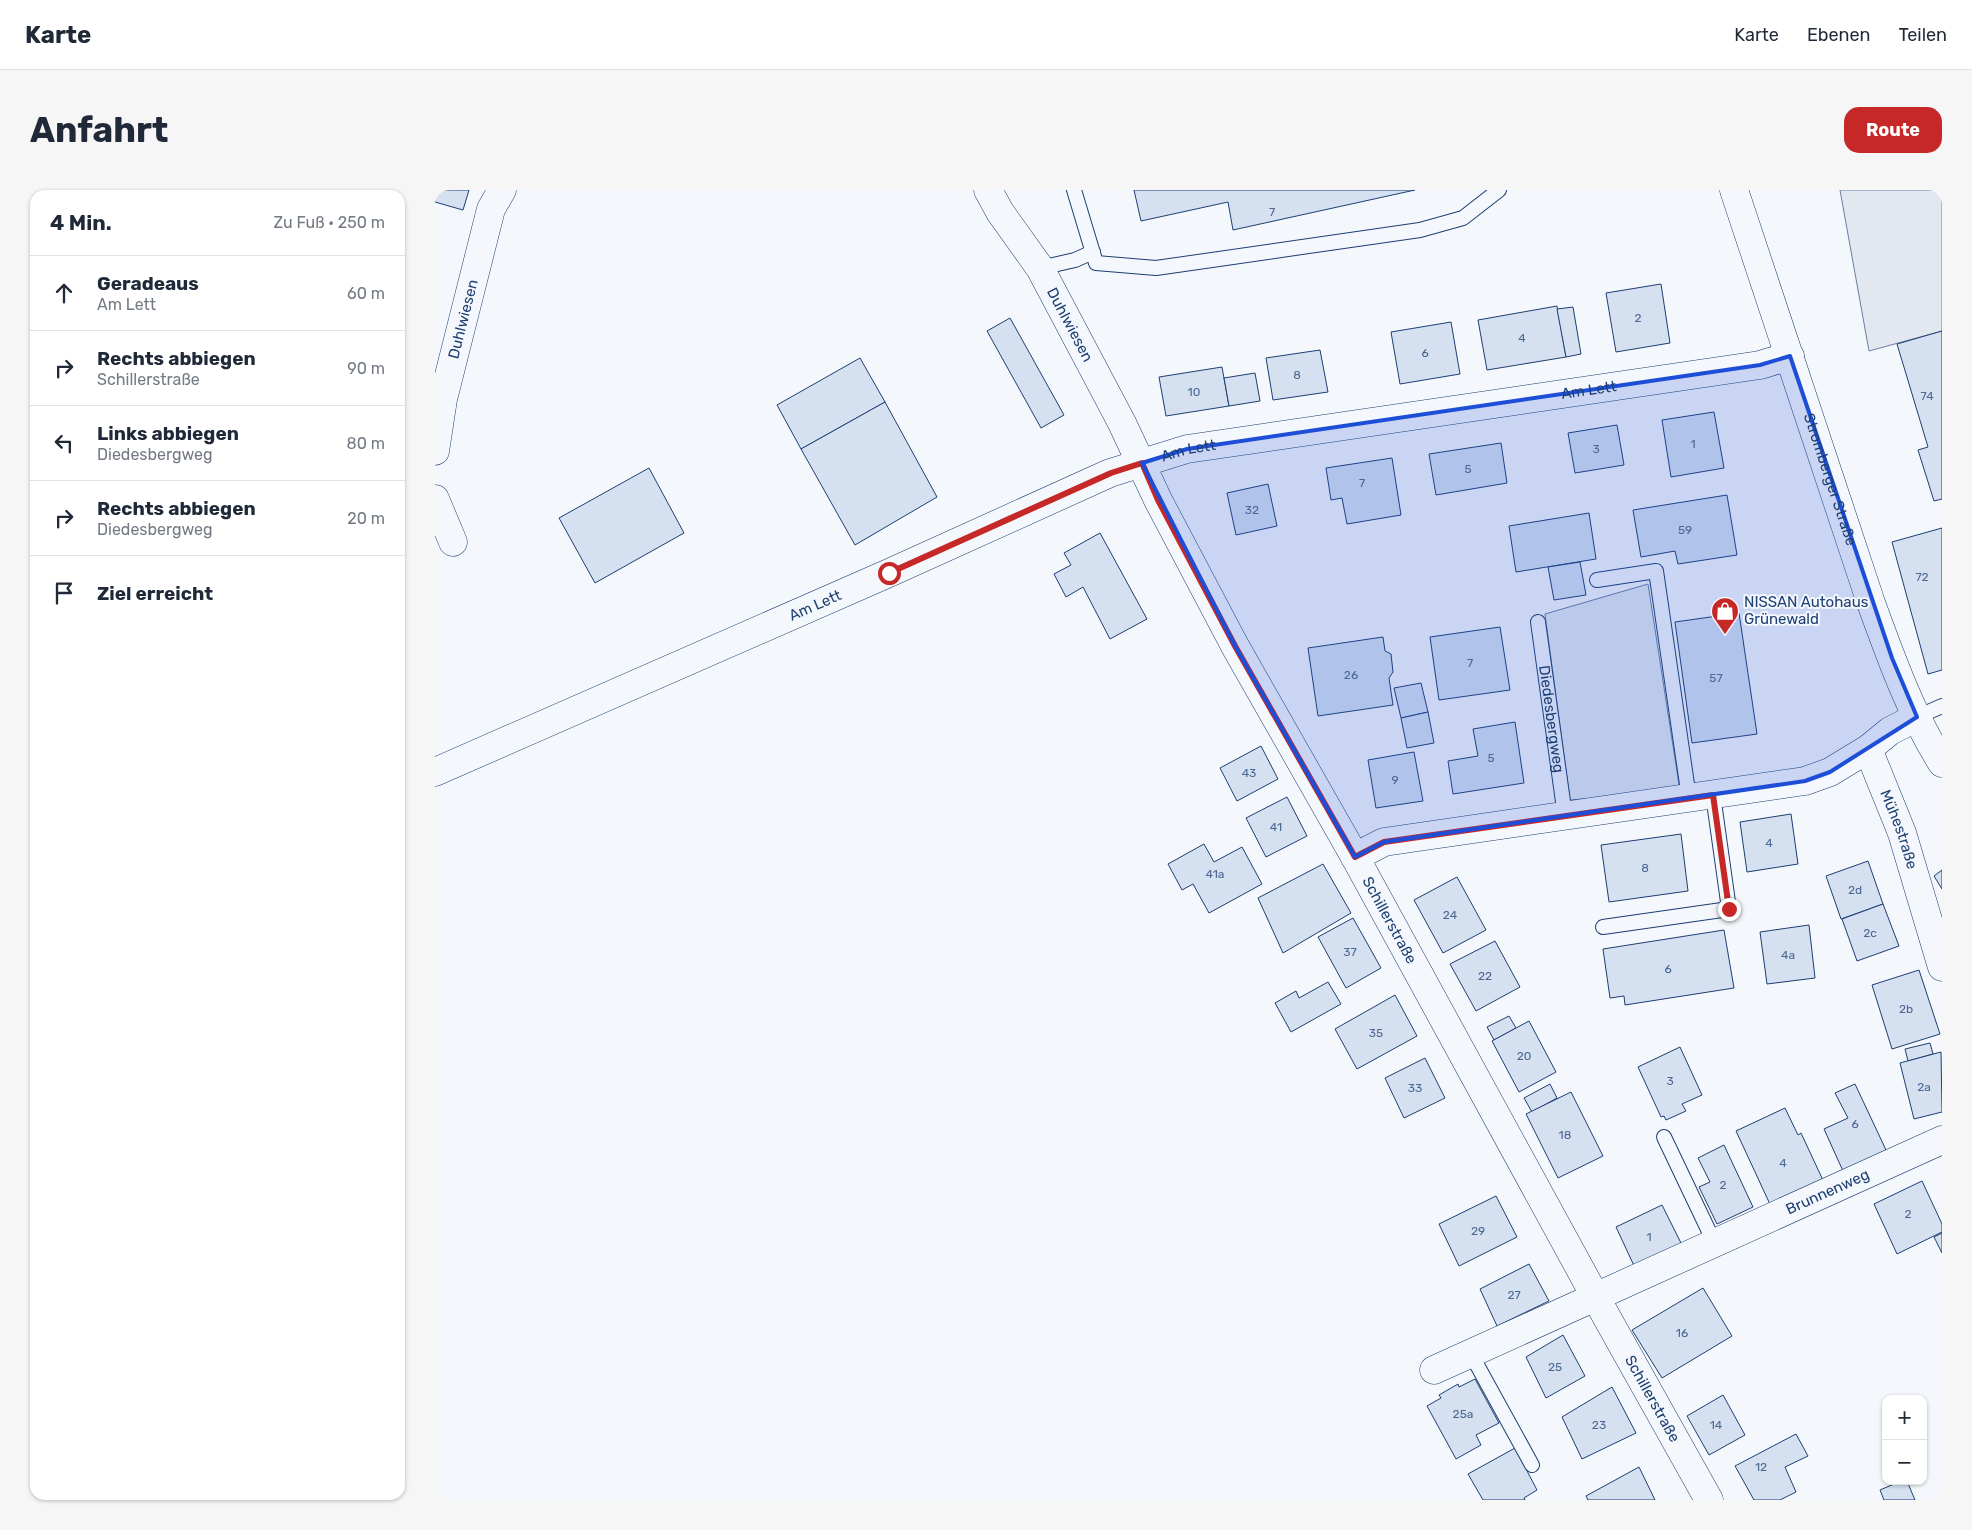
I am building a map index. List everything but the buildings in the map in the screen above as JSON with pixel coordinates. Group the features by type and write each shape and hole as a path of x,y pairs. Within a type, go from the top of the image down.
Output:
{"street":[{"name":"Duhlwiesen","path":"435,451 443,400 491,209 502,190"},
{"name":"Duhlwiesen","path":"988,190 1040,268 1142,463"},
{"name":"Stromberger Straße","path":"1733,190 1871,603 1917,717 1942,764"},
{"name":"Am Lett","path":"435,772 889,573 1111,473 1187,449 1760,365 1790,356"},
{"name":"Schillerstraße","path":"1142,463 1158,500 1235,646 1355,857 1596,1298 1709,1500"},
{"path":"435,499 453,542"},
{"path":"1355,857 1384,842 1805,781 1830,772 1868,749 1890,731 1917,717"},
{"name":"Mühestraße","path":"1868,749 1902,833 1942,967"},
{"name":"Brunnenweg","path":"1596,1298 1942,1140"},
{"path":"1434,1370 1596,1298"}],"lane":[{"path":"1074,190 1096,263 1156,268 1419,230 1463,218 1499,190"},
{"path":"1040,268 1075,260 1093,252"},
{"path":"1597,580 1656,571 1701,797 1729,909 1603,927"},
{"name":"Diedesbergweg","path":"1538,622 1565,816"},
{"path":"1917,717 1942,706"},
{"path":"1664,1137 1715,1244"},
{"path":"1471,1354 1532,1465"}],"highlighted area":[{"path":"1790,356 1892,658 1917,717 1830,772 1805,781 1384,842 1355,857 1235,646 1142,463 1187,449 1760,365"}],"shaded area":[{"path":"1840,190 1942,190 1942,331 1869,351"},
{"path":"1648,584 1680,791 1570,800 1545,614"}],"place":[{"name":"NISSAN Autohaus Grünewald","path":"1725,635"}],"route":[{"path":"889,573 1111,473 1142,463 1158,500 1235,646 1355,857 1384,842 1713,795 1729,909"}]}
